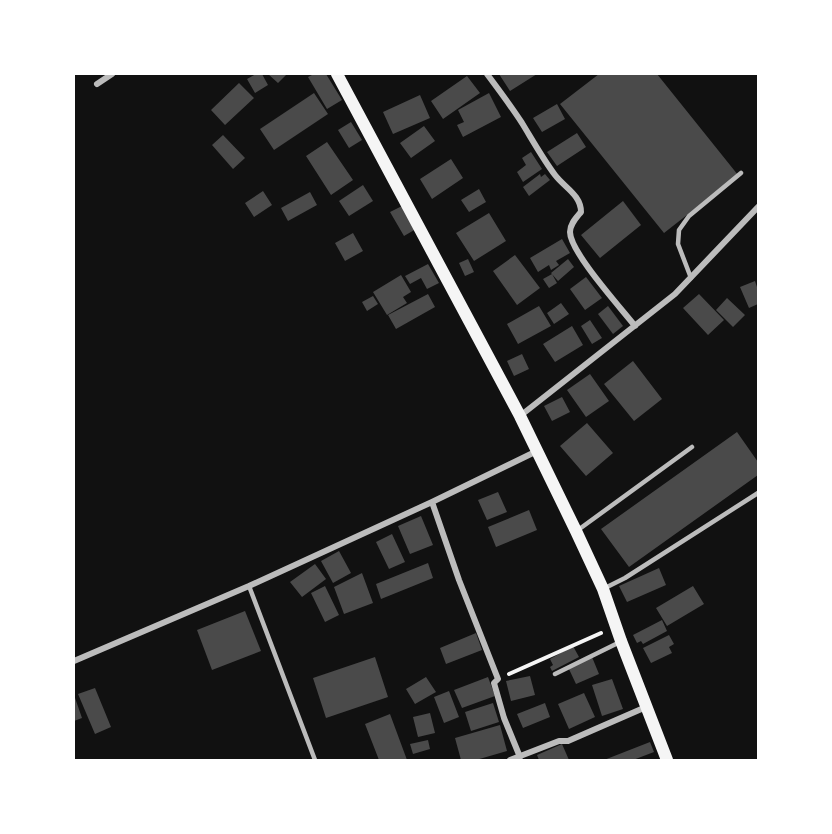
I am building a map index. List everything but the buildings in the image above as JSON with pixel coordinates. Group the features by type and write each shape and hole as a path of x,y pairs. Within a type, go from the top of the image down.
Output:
{"main road":[{"path":"337,74 520,416 576,531 603,589 667,760"}],"street":[{"path":"97,84 112,74"},
{"path":"487,74 522,123 556,177 581,204 581,212 573,222 570,233 574,247 592,274 635,326"},
{"path":"520,416 675,294 759,207"},
{"path":"74,661 249,586 537,451"},
{"path":"432,502 459,580 498,679 494,683 499,701 520,758"},
{"path":"510,760 559,741 568,741 646,707"}],"lane":[{"path":"691,278 678,244 679,230 689,216 741,173"},
{"path":"576,531 692,447"},
{"path":"603,589 625,578 759,493"},
{"path":"249,586 315,760"},
{"path":"555,674 621,642"}],"path":[{"path":"498,679 615,626"}]}
